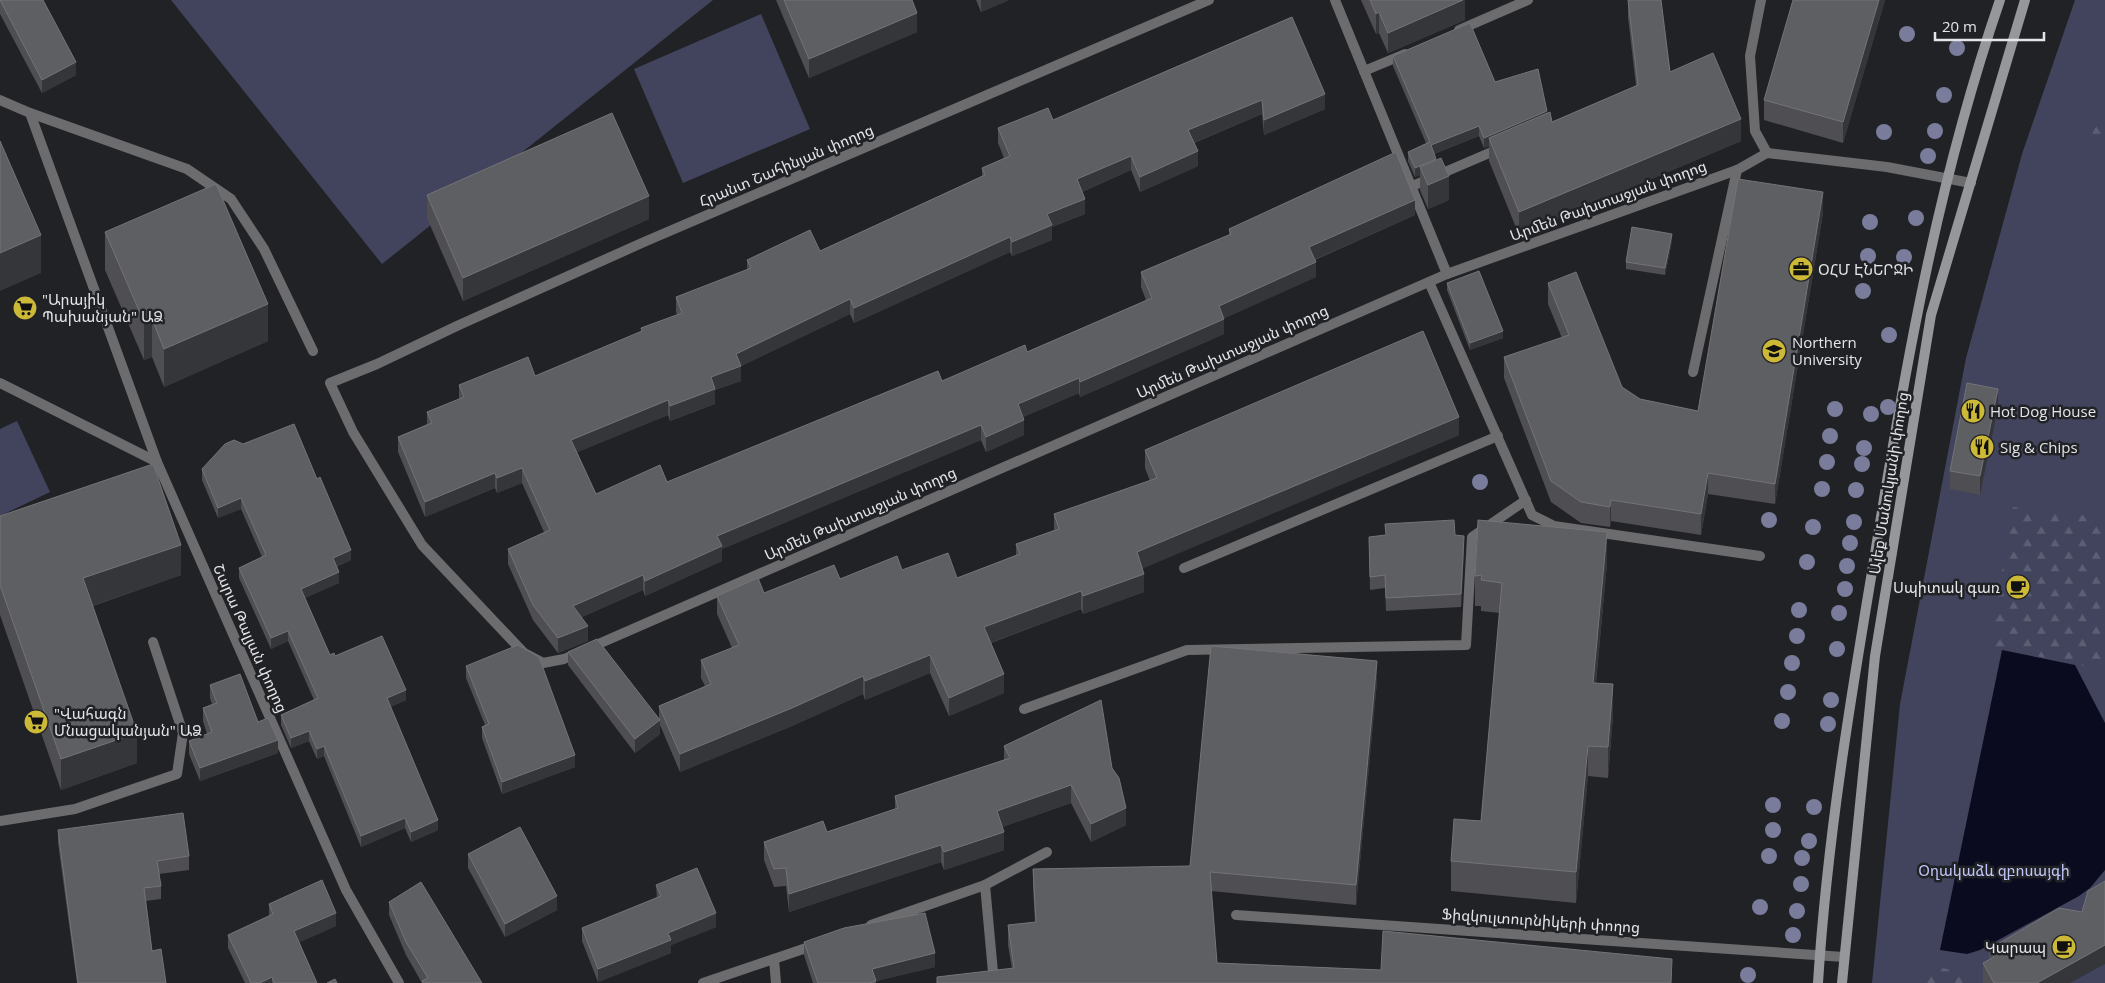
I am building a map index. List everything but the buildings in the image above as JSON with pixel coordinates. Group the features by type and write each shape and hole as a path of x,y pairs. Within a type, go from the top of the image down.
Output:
{"street":[{"name":"Հրանտ Շահինյան փողոց","path":"524,653 422,545 353,432 330,383 377,364 636,246 1209,0"},
{"path":"1334,0 1447,274"},
{"path":"1446,36 1528,0"},
{"path":"1761,0 1750,56 1754,131 1767,153 1887,167 1971,184"},
{"name":"Ալեք Մանուկյանի փողոց","path":"1818,983 1848,716 1916,314 1947,179 1976,70 2000,0"},
{"name":"Ալեք Մանուկյանի փողոց","path":"1842,983 1875,656 1931,315 2025,0"},
{"path":"1364,71 1419,48"},
{"path":"0,100 30,113 187,169 231,199 264,249 313,352"},
{"name":"Շարա Թալյան փողոց","path":"30,113 157,462 346,890 399,983"},
{"path":"1410,187 1511,144"},
{"name":"Արմեն Թախտաջյան փողոց","path":"524,653 543,663 564,659 1447,274 1737,170 1767,153"},
{"path":"1693,372 1737,170"},
{"path":"1429,282 1532,515 1554,526 1760,556"},
{"path":"0,383 157,462"},
{"path":"1184,568 1498,436"},
{"path":"1024,709 1187,650 1466,645 1472,537 1526,500"},
{"path":"0,821 75,809 177,774 183,733 153,642"},
{"path":"857,930 985,885 1047,852"},
{"path":"985,885 994,983"},
{"name":"Ֆիզկուլտուրնիկերի փողոց","path":"1236,915 1844,957"},
{"path":"703,983 829,940"},
{"path":"774,959 776,983"}],"green space":[{"path":"171,0 713,0 382,264"},
{"name":"Օղակաձև զբոսայգի","path":"2075,0 2105,0 2105,983 1872,983 1900,704 1966,358 2022,154"},
{"path":"761,14 810,129 683,183 634,69"},
{"path":"2105,103 2105,141 2091,137"},
{"path":"17,421 50,492 0,516 0,429"},
{"path":"2013,507 2105,518 2105,670 1989,646"},
{"path":"1927,965 1962,972 1968,983 1926,983"}],"shaded area":[{"path":"2002,650 2075,665 2105,723 2105,870 2090,888 2079,896 1980,950 1967,954 1940,950"}],"place":[{"name":"ՕՀՄ ԷՆԵՐՋԻ","path":"1801,269"},
{"name":"\"Արայիկ Պախանյան\" ԱՁ","path":"25,308"},
{"name":"Northern University","path":"1774,351"},
{"name":"Hot Dog House","path":"1973,411"},
{"name":"Sig & Chips","path":"1982,447"},
{"name":"Սպիտակ գառ","path":"2018,587"},
{"name":"\"Վահագն Մնացականյան\" ԱՁ","path":"36,722"},
{"name":"Կարապ","path":"2064,947"}]}
